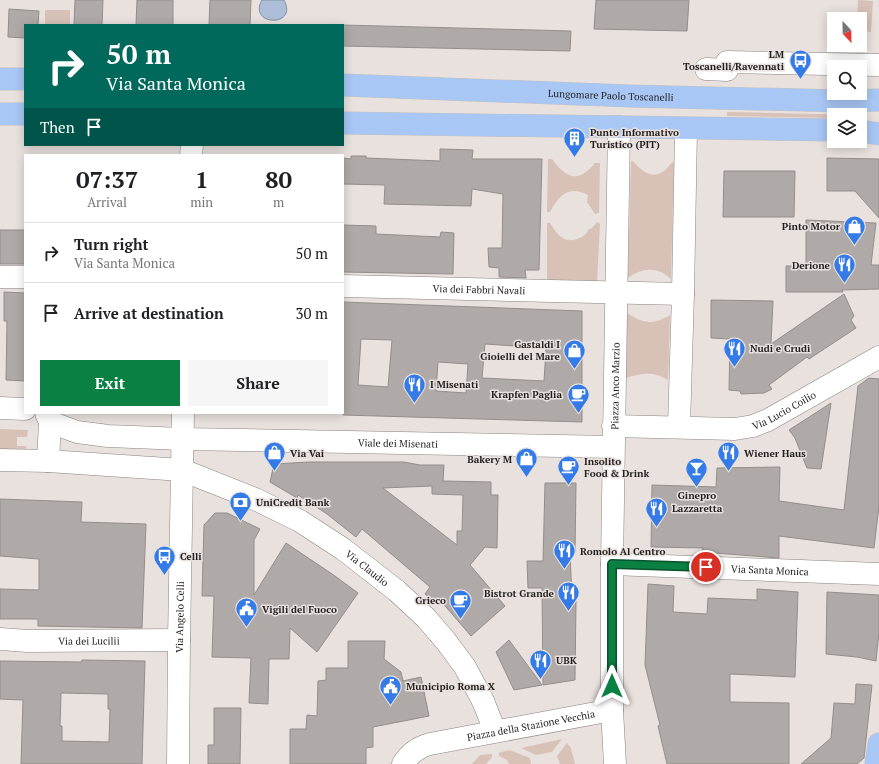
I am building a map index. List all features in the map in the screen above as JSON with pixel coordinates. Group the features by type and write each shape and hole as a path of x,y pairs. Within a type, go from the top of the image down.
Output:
{"main road":[{"path":"0,79 24,79"},
{"name":"Lungomare Paolo Toscanelli","path":"344,85 591,95 843,101 879,100"},
{"path":"0,114 24,114"},
{"path":"344,123 827,130"},
{"path":"867,132 879,134"},
{"path":"876,764 879,744"}],"street":[{"path":"706,70 727,70 726,62 872,65"},
{"name":"Piazza Anco Marzio","path":"619,127 605,292 613,426 679,426"},
{"path":"679,426 686,129"},
{"path":"0,277 24,277"},
{"name":"Via dei Fabbri Navali","path":"344,286 605,292"},
{"path":"605,292 683,294"},
{"name":"Via Lucio Coilio","path":"679,426 735,429 761,424 879,357"},
{"path":"0,408 24,409"},
{"name":"Via Angelo Celli","path":"178,764 183,414"},
{"path":"48,417 48,461"},
{"name":"Viale dei Misenati","path":"48,417 77,432 91,435 183,439 613,448"},
{"path":"613,426 612,710 615,764"},
{"name":"Via Claudio","path":"0,460 48,461 182,470 255,498 300,521 343,549 397,591 426,618 456,653 477,688 495,731"},
{"name":"Via Santa Monica","path":"612,564 879,574"},
{"name":"Via dei Lucilii","path":"0,639 28,641 179,640"},
{"name":"Piazza della Stazione Vecchia","path":"403,764 410,754 427,745 612,710"}],"shaded area":[{"path":"858,0 873,1 871,32 867,32 867,12 857,12"},
{"path":"45,10 70,10 70,24 45,24"},
{"path":"727,112 827,114 827,118 727,116"},
{"path":"548,159 552,159 562,171 572,176 583,174 595,163 600,163 599,213 595,214 587,202 588,195 575,191 565,193 557,201 550,212 547,212"},
{"path":"631,161 633,161 643,171 652,175 662,172 672,162 674,163 671,279 661,272 650,270 639,272 628,278"},
{"path":"597,222 600,224 597,283 547,281 547,223 550,223 561,237 572,240 584,236"},
{"path":"627,313 648,322 653,322 670,315 668,380 653,374 637,375 626,378"},
{"path":"0,429 28,430 27,437 17,437 17,446 26,446 26,453 0,452"},
{"path":"562,739 552,752 536,755 521,748"},
{"path":"567,743 571,748 575,764 560,764 557,756"},
{"path":"509,750 530,758 531,764 509,764 507,760 499,756 499,753"},
{"path":"492,754 492,757 486,764 472,764 480,755"}],"water":[{"path":"262,0 284,0 287,9 285,15 280,19 266,19 261,15 259,9"}],"building":[{"path":"75,0 103,0 102,24 74,24"},
{"path":"137,0 173,0 173,24 136,24"},
{"path":"210,0 251,0 250,24 209,24"},
{"path":"596,0 689,0 687,31 594,29"},
{"path":"9,9 39,11 38,24 24,24 24,38 8,37"},
{"path":"344,25 571,31 570,51 344,46"},
{"path":"440,149 473,150 472,159 542,159 539,270 525,270 526,278 499,277 499,268 489,267 488,248 502,248 503,194 472,189 471,206 384,204 385,185 344,184 344,158 351,159 351,156 440,161"},
{"path":"827,158 879,159 879,218 855,191 827,191"},
{"path":"724,171 795,171 794,217 723,217"},
{"path":"806,220 876,223 871,265 879,265 879,289 842,290 843,292 786,292 786,266 806,266"},
{"path":"344,225 376,226 376,234 440,237 441,232 454,233 453,274 344,272"},
{"path":"0,230 24,230 24,264 0,264"},
{"path":"4,292 24,293 24,381 6,380 7,321 4,321"},
{"path":"844,294 854,316 851,320 856,328 809,359 807,357 769,385 772,389 764,393 741,394 740,391 729,390 730,339 711,338 711,300 773,301 771,344"},
{"path":"344,302 582,311 582,422 343,415","holes":["361,339 392,340 388,387 358,385","485,344 546,348 544,381 482,378","438,362 468,364 466,393 436,391"]},
{"path":"869,378 879,379 879,506 874,548 779,536 779,558 702,552 703,548 651,547 652,485 716,487 717,468 780,467 779,501 844,510 858,386"},
{"path":"831,403 821,469 807,468 795,438 789,430"},
{"path":"309,462 404,462 420,465 444,465 443,481 491,482 491,495 498,495 497,548 485,547 470,565 505,606 471,636 440,600 437,604 425,594 430,587 362,529 356,537 327,514 298,495 297,498 270,482 274,464","holes":["432,486 432,494 463,495 462,531 457,531 457,545 383,488"]},
{"path":"545,483 576,483 575,553 570,552 572,599 576,600 575,680 543,685 542,588 528,588 527,561 543,561"},
{"path":"0,499 82,502 81,522 146,524 142,628 38,626 38,619 0,619 0,589 39,590 39,559 0,556"},
{"path":"215,513 227,513 260,529 254,540 254,595 286,543 358,593 317,652 290,628 289,659 269,659 268,704 249,703 251,658 212,657 214,596 202,596 204,525"},
{"path":"648,584 674,586 673,612 707,614 708,598 757,600 757,589 798,592 795,677 730,674 730,702 789,703 789,764 667,764 658,726 660,725 645,665"},
{"path":"827,592 879,595 879,632 876,661 857,657 826,654"},
{"path":"509,640 542,685 514,690 496,652"},
{"name":"Municipio Roma X","path":"348,641 385,641 384,659 401,672 403,681 421,677 429,716 373,727 373,747 366,748 366,764 290,764 290,729 306,729 307,715 317,716 318,681 326,680 326,668 348,668"},
{"path":"82,660 145,661 142,764 21,764 23,700 0,699 0,661 81,662","holes":["61,693 108,694 108,709 110,709 109,742 62,741 62,726 60,726"]},
{"path":"856,684 872,685 864,758 857,764 801,764 831,738 834,703 855,704"},
{"path":"214,708 241,708 240,764 208,764 208,745 214,745"}],"place":[{"name":"LM Toscanelli/Ravennati","path":"800,80"},
{"name":"Punto Informativo Turistico (PIT)","path":"574,158"},
{"name":"Pinto Motor","path":"855,246"},
{"name":"Derione","path":"845,284"},
{"name":"Nudi e Crudi","path":"734,368"},
{"name":"Gastaldi I Gioielli del Mare","path":"575,370"},
{"name":"I Misenati","path":"414,404"},
{"name":"Krapfen Paglia","path":"578,414"},
{"name":"Via Vai","path":"274,472"},
{"name":"Wiener Haus","path":"728,472"},
{"name":"Bakery M","path":"527,478"},
{"name":"Insolito Food & Drink","path":"569,486"},
{"name":"Ginepro","path":"697,488"},
{"name":"UniCredit Bank","path":"241,522"},
{"name":"Lazzaretta","path":"657,528"},
{"name":"Romolo Al Centro","path":"565,570"},
{"name":"Celli","path":"165,576"},
{"name":"Bistrot Grande","path":"569,612"},
{"name":"Grieco","path":"461,620"},
{"name":"Vigili del Fuoco","path":"246,628"},
{"name":"UBK","path":"541,680"},
{"name":"Municipio Roma X","path":"391,706"}],"route":[{"path":"612,686 612,564 706,567"}]}
